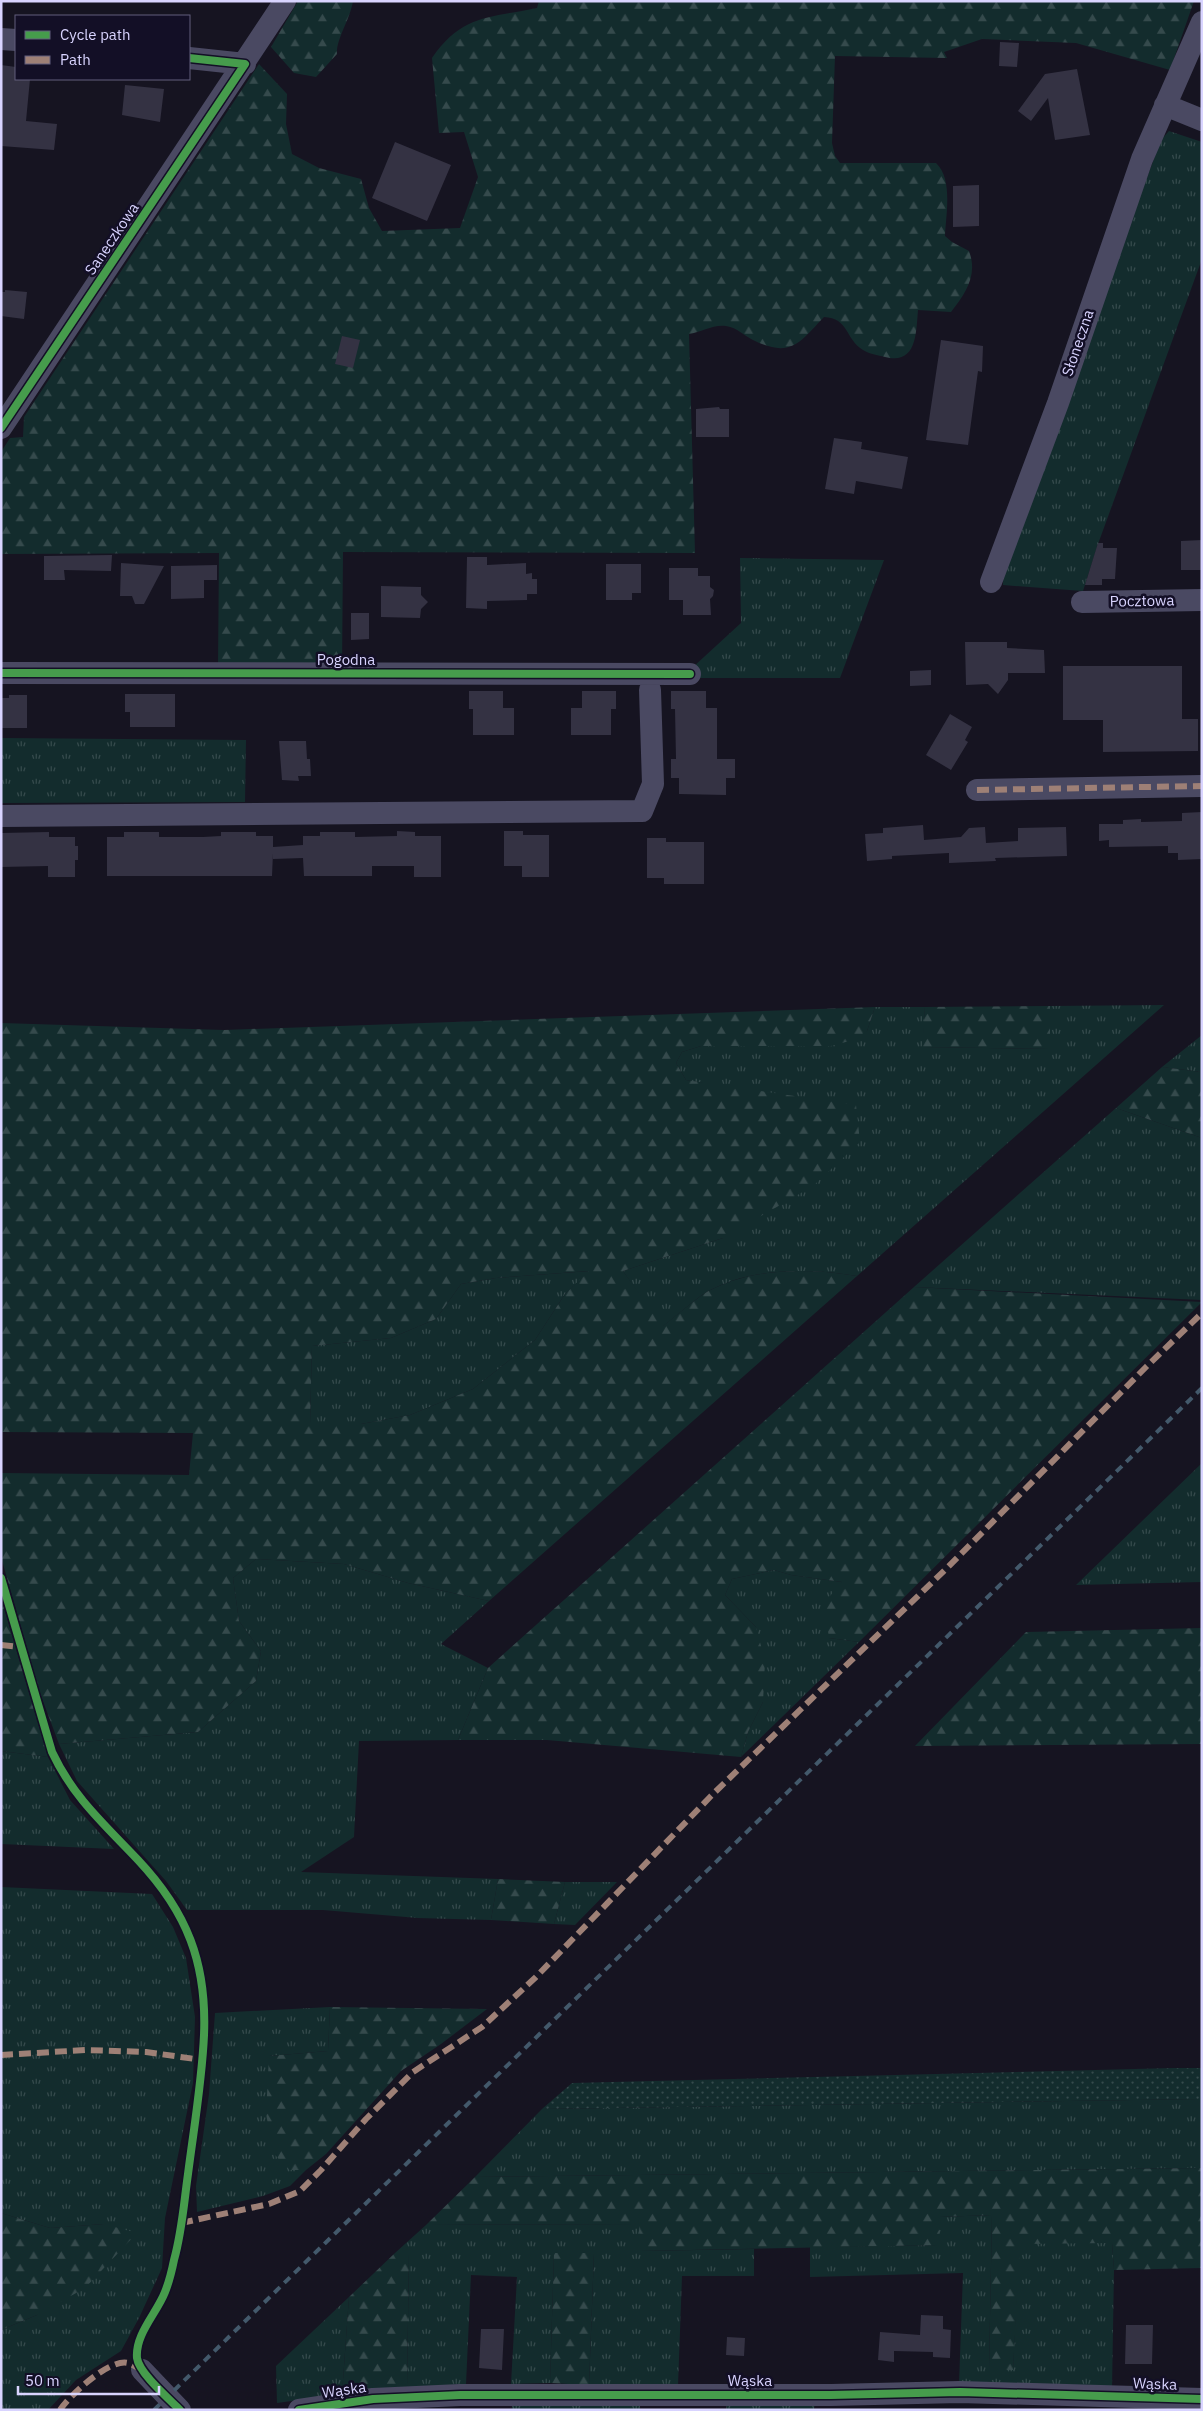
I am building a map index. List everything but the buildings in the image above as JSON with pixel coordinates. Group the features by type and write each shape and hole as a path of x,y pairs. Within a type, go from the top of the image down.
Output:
{"street":[{"name":"Saneczkowa","path":"1,428 245,64 285,1"},
{"name":"Słoneczna","path":"991,582 1058,403 1142,159 1202,22"},
{"path":"1,39 15,40"},
{"path":"190,58 245,64"},
{"path":"1165,104 1202,120"},
{"name":"Pocztowa","path":"1082,602 1202,600"},
{"name":"Pogodna","path":"1,673 690,674"},
{"path":"1,816 642,811 653,784 650,690"},
{"path":"976,790 1202,786"},
{"path":"142,2370 180,2410"},
{"name":"Wąska","path":"299,2410 373,2399 460,2395 831,2395 960,2392 1202,2399"}],"green space":[{"path":"298,1 353,1 337,48 337,54 316,77 294,73 271,47"},
{"path":"539,1 1194,1 1170,70 1076,43 982,39 944,52 947,58 835,56 832,143 835,156 840,163 936,163 945,178 947,187 945,236 969,251 972,268 971,276 966,291 951,312 918,310 913,345 909,352 896,358 885,357 863,350 853,340 843,325 832,318 824,317 801,340 786,348 766,345 753,340 734,328 726,326 712,327 689,334 695,553 343,552 342,669 218,668 219,553 1,554 1,452 10,438 23,437 24,417 259,64 287,94 286,124 292,154 319,168 361,179 369,208 382,231 460,228 478,177 464,132 439,133 432,58 454,33 466,25 478,20 537,8"},
{"path":"1169,131 1202,142 1202,259 1098,544 1083,591 1003,585 1004,560 1161,140"},
{"path":"740,558 884,560 840,678 697,678 692,668 741,623"},
{"path":"1,738 246,740 245,802 1,803"},
{"path":"1164,1005 857,1276 798,1271 777,1272 737,1279 702,1295 662,1327 623,1271 723,1238 720,1086 686,1080 676,1063 682,1052 701,1046 867,1031 875,1007 925,1007 923,1047 1049,1049 1050,1006"},
{"path":"1050,1006 1050,1049 922,1047 925,1007"},
{"path":"875,1007 867,1031 853,1040 831,1046 701,1046 682,1052 676,1063 686,1080 856,1105 860,1142 813,1186 723,1238 623,1271 663,1326 702,1295 738,1279 778,1272 798,1271 857,1276 489,1601 408,1583 344,1564 256,1559 233,1578 239,1621 261,1651 256,1681 198,1732 59,1744 40,1693 1,1557 1,1473 189,1475 193,1433 1,1432 1,1023 224,1030","holes":["589,1271 565,1294 535,1340 473,1389 410,1415 361,1424 310,1424 312,1346 391,1338 436,1319 461,1284 496,1278"]},
{"path":"1202,1035 1202,1072 1162,1067"},
{"path":"1162,1067 1202,1072 1202,1138 1116,1108"},
{"path":"1116,1108 1202,1138 1202,1300 914,1287"},
{"path":"590,1271 565,1294 535,1340 473,1389 410,1415 361,1424 310,1424 312,1346 391,1338 436,1319 461,1284 496,1278"},
{"path":"914,1287 1202,1302 859,1642 829,1638 824,1603 842,1582 791,1575 774,1570 732,1579 725,1595 756,1627 765,1661 763,1702 748,1732 741,1757 547,1740 458,1740 488,1668"},
{"path":"1202,1463 1202,1582 1076,1585"},
{"path":"256,1559 344,1564 408,1583 489,1601 441,1644 488,1668 458,1740 359,1741 354,1837 301,1872 498,1879 491,1920 418,1918 323,1910 187,1910 166,1881 77,1781 59,1744 198,1732 256,1681 261,1651 239,1621 233,1578"},
{"path":"774,1570 791,1575 842,1582 829,1638 859,1642 741,1757 748,1732 763,1702 756,1627 725,1595 732,1579"},
{"path":"1,1598 48,1757 1,1751"},
{"path":"1202,1628 1202,1744 915,1746 1026,1632"},
{"path":"1,1751 48,1757 70,1800 114,1849 1,1844"},
{"path":"498,1879 565,1882 554,1924 491,1920"},
{"path":"565,1882 617,1882 575,1925 554,1924"},
{"path":"1,1887 152,1894 173,1927 186,1958 195,2017 193,2083 165,2218 162,2268 139,2318 121,2351 76,2380 48,2410 1,2410 1,2330 37,2315 104,2224 50,2228 1,2213"},
{"path":"330,2007 328,2051 269,2056 290,2169 306,2170 290,2186 263,2196 197,2212 196,2186 209,2094 215,2013"},
{"path":"330,2007 487,2009 401,2071 326,2154 306,2170 290,2170 274,2154 266,2114 269,2056 328,2051"},
{"path":"1202,2068 1202,2099 542,2109 572,2083"},
{"path":"1202,2099 1202,2168 475,2177 542,2109"},
{"path":"1202,2168 1202,2268 1114,2270 1112,2243 1020,2244 1013,2370 989,2369 992,2215 939,2217 939,2245 640,2251 639,2224 426,2225 475,2177"},
{"path":"1,2213 50,2228 104,2224 137,2233 85,2288 37,2315 1,2330"},
{"path":"992,2215 989,2368 1013,2369 1019,2243 1112,2243 1114,2270 1112,2389 959,2384 963,2273 810,2277 810,2247 939,2245 939,2217"},
{"path":"640,2224 640,2251 754,2249 754,2276 682,2276 678,2386 589,2385 594,2254 554,2254 550,2383 511,2384 517,2277 471,2275 466,2384 407,2388 409,2254 395,2253 426,2225"},
{"path":"395,2253 409,2253 407,2388 342,2394 349,2297"},
{"path":"554,2253 594,2253 589,2385 550,2383"},
{"path":"349,2297 342,2394 277,2403 276,2366"},
{"path":"815,2402 814,2410 726,2410 727,2403"},
{"path":"640,2403 640,2410 512,2410 512,2404"}],"railway":[{"path":"154,2410 1202,1388"}],"marked path":[{"path":"977,790 1202,786"},
{"path":"181,2223 269,2204 300,2191 366,2119 413,2072 482,2027 536,1977 711,1796 948,1567 1202,1313"},
{"path":"1,1645 20,1647"},
{"path":"1,2055 86,2050 146,2052 202,2060"},
{"path":"60,2410 81,2387 111,2366 128,2363 142,2370"}],"cycle path":[{"path":"1,428 245,64 190,58"},
{"path":"1,673 690,674"},
{"path":"1,1578 52,1752 60,1768 79,1796 155,1879 169,1899 181,1919 190,1940 202,1985 204,2009 203,2052 181,2228 166,2288 143,2332 137,2349 137,2358 143,2371 180,2410"},
{"path":"299,2410 373,2399 460,2395 831,2395 960,2392 1202,2399"}]}
